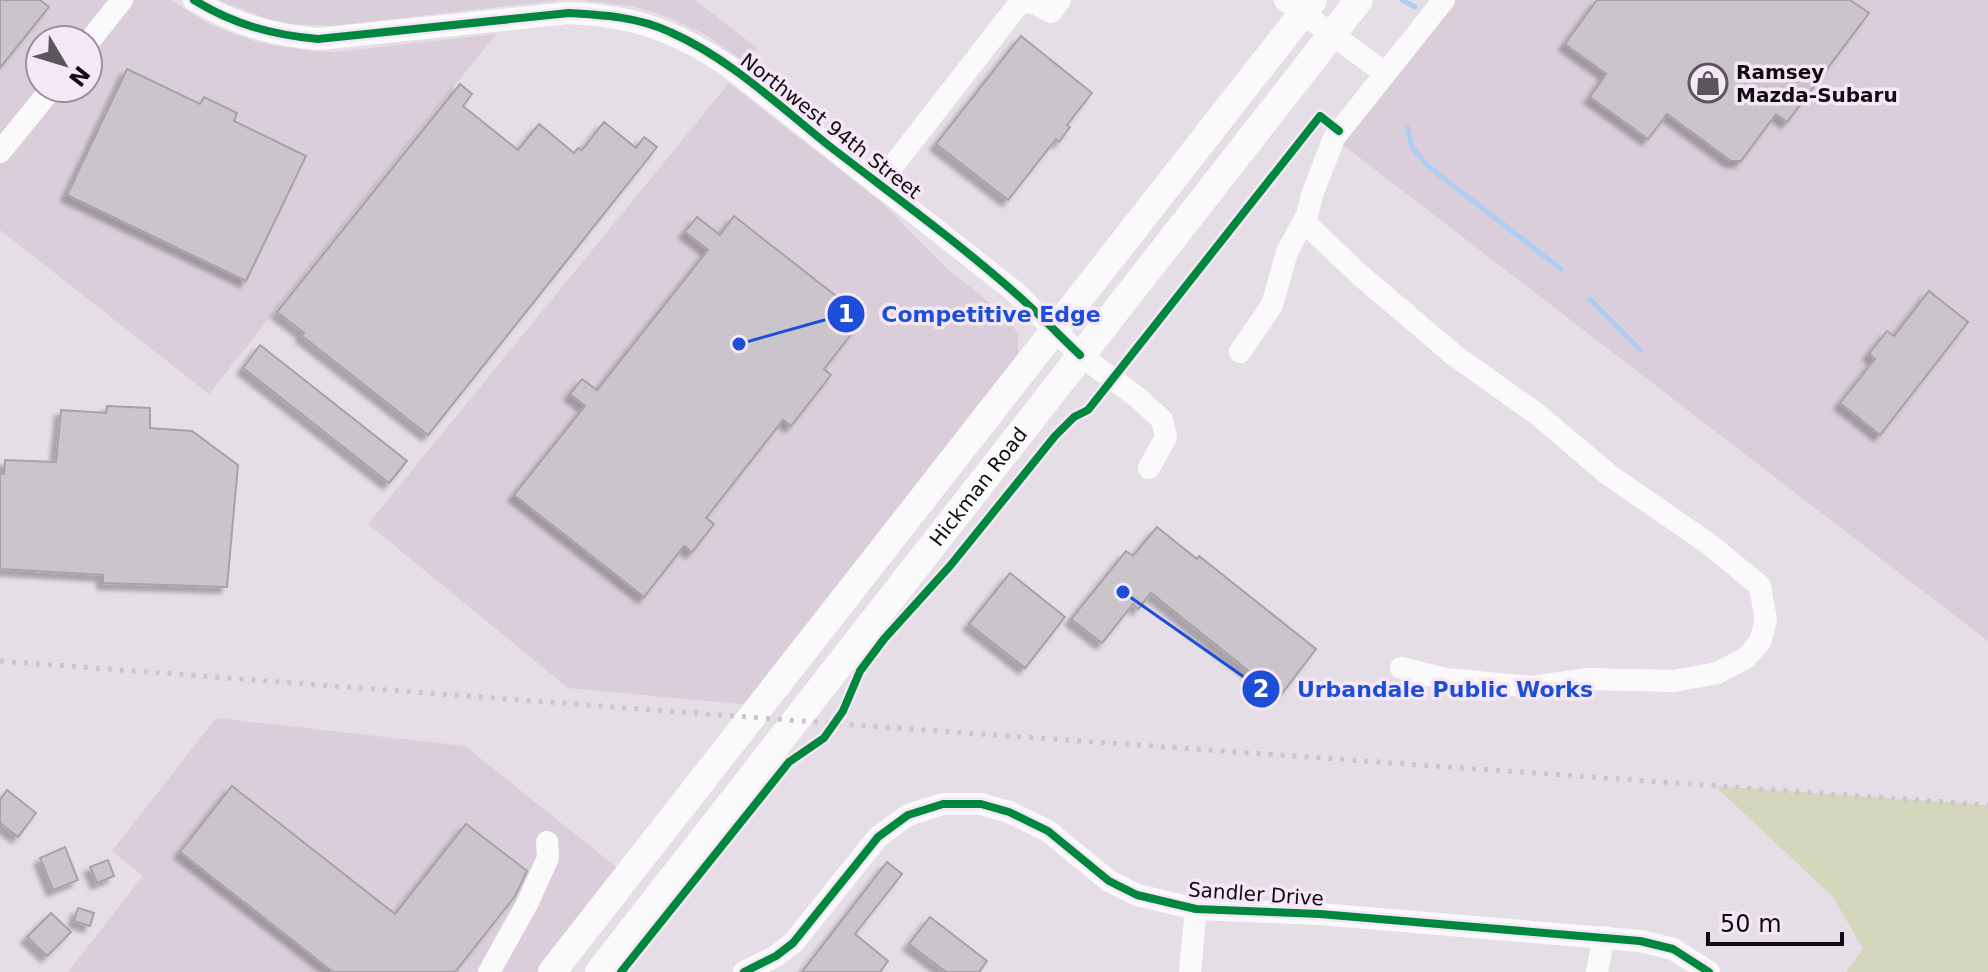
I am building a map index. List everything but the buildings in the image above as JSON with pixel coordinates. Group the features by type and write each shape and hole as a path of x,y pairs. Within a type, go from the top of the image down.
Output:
{"main road":[{"name":"Hickman Road","path":"599,972 1359,0"},
{"name":"Hickman Road","path":"552,972 1054,330 1300,4"}],"street":[{"path":"103,24 122,0"},
{"name":"Northwest 94th Street","path":"194,0 217,14 252,28 318,39 569,13 608,15 668,31 718,59 1014,291 1080,355 1137,397 1162,420 1166,437 1149,468"},
{"path":"878,185 1018,5 1030,1 1051,12 1060,0"},
{"path":"1240,352 1272,305 1287,252 1304,222 1334,138 1444,0"},
{"path":"1300,4 1332,35 1385,73"},
{"path":"0,152 39,104"},
{"path":"1304,222 1360,275 1454,355 1537,414 1609,475 1709,544 1760,586 1766,620 1760,642 1746,658 1717,673 1674,681 1588,679 1532,687 1446,679 1401,668"},
{"name":"Sandler Drive","path":"744,972 776,956 793,943 878,837 908,815 943,804 981,804 1009,812 1048,831 1109,881 1137,895 1196,909 1320,914 1640,941 1673,949 1709,972"},
{"path":"489,972 527,904 548,858 547,842"},
{"path":"1190,972 1196,909"},
{"path":"1597,972 1604,937"}],"shaded area":[{"path":"0,0 171,0 209,24 237,35 260,43 311,51 335,52 496,34 209,394 0,230"},
{"path":"218,0 561,0 332,26 268,19"},
{"path":"583,0 695,0 757,48 745,62 706,35 668,17 636,7"},
{"path":"1444,0 1988,0 1988,641 1334,138"},
{"path":"729,83 880,201 948,269 1006,316 1018,334 1018,357 750,705 568,688 368,524"},
{"path":"216,718 465,746 620,870 540,972 68,972 143,876 112,851"}],"green space":[{"path":"1715,786 1988,805 1988,972 1846,972 1863,949 1833,897"}],"waterway":[{"path":"1402,0 1415,7"},
{"path":"1407,127 1412,147 1428,166 1561,269"},
{"path":"1590,299 1640,350"}],"railway":[{"path":"0,661 1988,805"}],"cycle path":[{"path":"194,0 223,16 253,27 318,39 569,13 621,18 658,27 713,55 752,83 992,273 1080,355"},
{"path":"621,972 789,762 824,738 843,711 860,671 884,639 950,566 1055,436 1074,417 1088,410 1320,116 1339,131"},
{"path":"744,972 776,956 793,943 878,837 908,815 943,804 981,804 1009,812 1048,831 1109,881 1137,895 1196,909 1320,914 1640,941 1673,949 1709,972"}],"place":[{"name":"Ramsey Mazda-Subaru","path":"1708,83"},
{"name":"Competitive Edge","path":"739,344"},
{"name":"Urbandale Public Works","path":"1123,592"}]}
